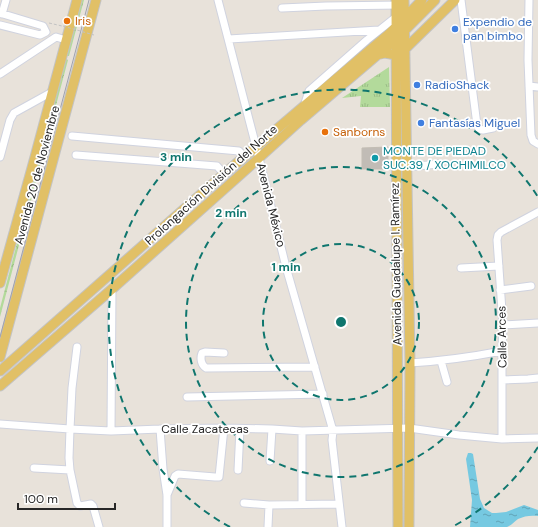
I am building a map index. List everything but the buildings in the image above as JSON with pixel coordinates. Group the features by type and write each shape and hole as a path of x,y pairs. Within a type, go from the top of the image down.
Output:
{"main road":[{"name":"Avenida 20 de Noviembre","path":"0,283 3,256 35,157 77,0"},
{"name":"Avenida 20 de Noviembre","path":"0,357 96,0"},
{"path":"400,17 422,0"},
{"name":"Prolongación División del Norte","path":"0,386 112,289 301,120 396,39 435,0"},
{"path":"400,49 449,0"},
{"path":"376,55 400,49 455,0"},
{"name":"Avenida Guadalupe I. Ramírez","path":"398,527 400,49 405,31 400,17 400,2"},
{"name":"Avenida Guadalupe I. Ramírez","path":"400,17 396,27 396,39 400,49 406,167 410,363 409,527"},
{"name":"Prolongación División del Norte","path":"0,371 224,174 396,27"}],"street":[{"path":"6,0 1,14 43,26 46,32 66,40"},
{"name":"Avenida México","path":"218,0 286,267 333,431 332,440 342,527"},
{"path":"462,0 477,125 479,129 483,130 493,128"},
{"path":"529,0 528,60 531,135 536,143"},
{"path":"282,8 318,3 400,2"},
{"path":"301,120 309,91 379,30 400,17"},
{"path":"0,25 40,35 46,32"},
{"path":"229,39 379,30"},
{"path":"0,74 56,37"},
{"path":"529,86 538,87"},
{"path":"0,157 10,120 14,113 52,92"},
{"path":"72,136 239,151 244,157"},
{"path":"76,155 217,166 224,174"},
{"path":"406,167 439,164"},
{"name":"Calle Arces","path":"502,439 503,325 497,240 498,235 501,232 538,212"},
{"path":"461,268 499,266"},
{"path":"500,290 531,286"},
{"path":"112,289 112,431"},
{"path":"503,325 538,323"},
{"path":"77,347 72,388 70,470 77,503 80,506 91,504 99,527"},
{"path":"410,363 441,361 502,351"},
{"path":"224,352 202,353 201,363 206,368 315,367"},
{"path":"441,361 447,382"},
{"path":"502,380 538,378"},
{"path":"188,397 323,394"},
{"name":"Calle Zacatecas","path":"0,424 112,431 224,428 333,431 409,428 502,439 538,438"},
{"path":"167,495 174,476 178,474 219,477 224,428"},
{"path":"238,470 240,428"},
{"path":"160,429 163,469 167,495 167,527"},
{"path":"270,461 272,429"},
{"path":"302,431 302,504"},
{"path":"34,468 70,470"},
{"path":"244,503 269,505 339,504"},
{"path":"268,527 269,505"}],"path":[{"path":"48,23 94,35"}],"green space":[{"path":"81,0 84,0 69,56 66,56"},
{"path":"66,57 68,60 0,317 0,308"},
{"path":"389,67 390,107 360,107 361,96 342,98"}],"water":[{"path":"468,453 473,454 480,499 484,508 492,513 496,513 506,512 524,505 538,510 538,516 523,517 507,527 470,527 472,500 466,459"}],"tram line":[{"path":"0,337 89,0"}],"place":[{"name":"Iris","path":"67,21"},
{"name":"Expendio de pan bimbo","path":"455,29"},
{"name":"RadioShack","path":"417,85"},
{"name":"Fantasías Miguel","path":"421,123"},
{"name":"Sanborns","path":"325,132"},
{"name":"MONTE DE PIEDAD SUC.39 / XOCHIMILCO","path":"375,158"}]}
